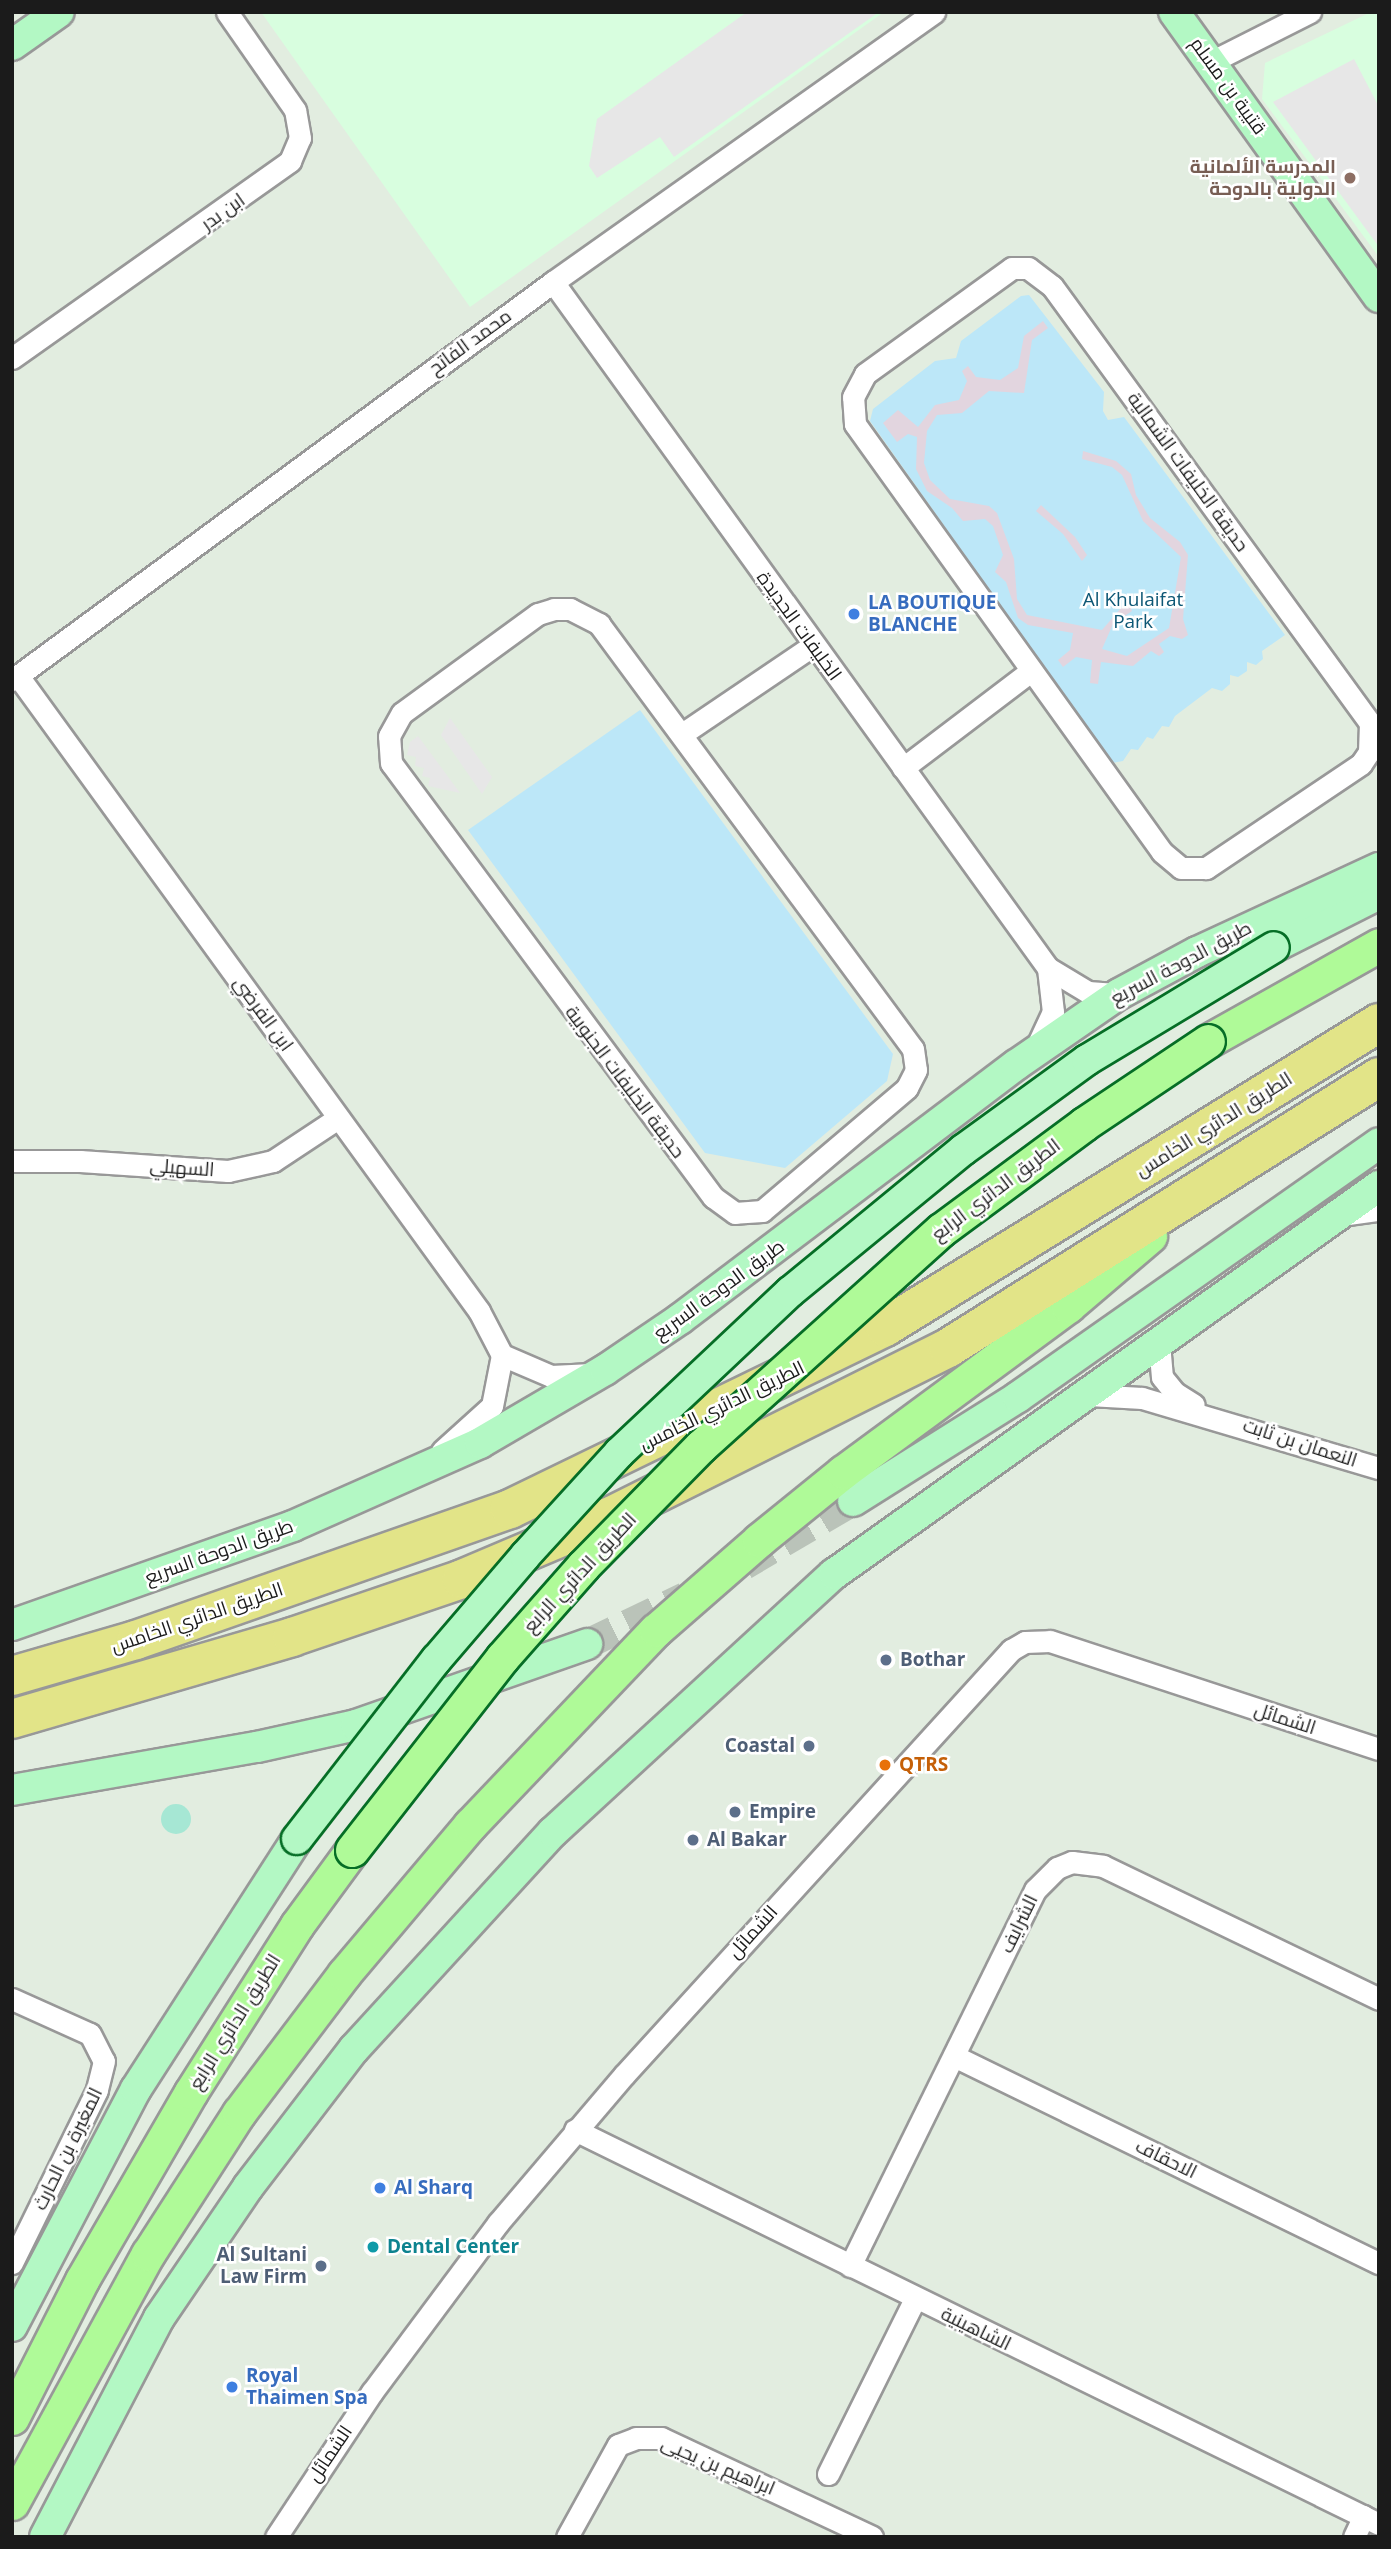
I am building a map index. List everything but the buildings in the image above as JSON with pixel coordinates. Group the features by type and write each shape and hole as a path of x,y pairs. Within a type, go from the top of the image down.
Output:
{"highway":[{"name":"الطريق الدائري الخامس","path":"12,1676 136,1640 510,1509 885,1327 1379,1023"},
{"path":"12,1719 305,1632 462,1579 609,1517 948,1348 1379,1077"}],"main road":[{"path":"12,45 59,12"},
{"name":"قتيبة بن مسلم","path":"1174,12 1379,297"},
{"name":"طريق الدوحة السريع","path":"12,1625 293,1526 403,1480 480,1443 604,1370 791,1238 1033,1053 1119,994 1221,940 1379,868"},
{"path":"12,2326 136,2089 297,1839 524,1556 619,1453 790,1292 962,1150 1087,1060 1274,947 1379,894"},
{"name":"الطريق الدائري الرابع","path":"12,2418 82,2280 191,2092 297,1925 502,1658 583,1566 701,1446 941,1230 1084,1124 1208,1041 1379,945"},
{"path":"853,1501 1018,1397 1379,1143"},
{"path":"12,2504 114,2313 232,2124 344,1973 470,1825 656,1630 760,1540 843,1472 1069,1306 1216,1180"},
{"path":"45,2537 159,2318 282,2140 393,2005 553,1832 834,1574 1342,1215 1379,1186"},
{"path":"12,1790 216,1755 356,1725 587,1644"}],"street":[{"name":"ابن بدر","path":"12,358 290,161 300,138 295,110 227,12"},
{"name":"محمد الفاتح","path":"15,678 553,282 934,12"},
{"path":"1210,62 1310,12"},
{"name":"حديقة الخليفات الشمالية","path":"1012,268 1028,268 1052,286 1363,710 1372,737 1369,752 1349,774 1217,862 1194,871 1181,868 1162,852 1031,671 862,436 852,411 857,384 865,374 1012,268"},
{"name":"الخليفات الجديدة","path":"553,282 812,646 1048,968 1081,989 1119,994"},
{"name":"حديقة الخليفات الجنوبية","path":"554,609 570,609 600,624 682,734 908,1041 916,1060 907,1088 773,1202 749,1214 722,1207 679,1154 441,836 391,763 388,750 389,736 402,713 538,614 554,609"},
{"path":"682,734 812,646"},
{"path":"902,768 1031,671"},
{"name":"ابن الفرضي","path":"15,678 478,1311 502,1354"},
{"name":"الخليفات الجديدة","path":"1033,1053 1053,1012 1048,968"},
{"name":"السهيلي","path":"12,1161 80,1161 228,1171 273,1161 338,1118"},
{"path":"1342,1215 1379,1210"},
{"name":"النعمان بن ثابت","path":"1159,1343 1160,1369 1168,1386 1183,1399 1221,1418"},
{"path":"403,1480 475,1426 492,1406 502,1354 551,1376 604,1370"},
{"name":"النعمان بن ثابت","path":"1089,1395 1142,1398 1221,1418 1379,1468"},
{"name":"الشمائل","path":"276,2537 438,2301 575,2130 993,1664 1026,1642 1050,1641 1379,1749"},
{"name":"الشرايف","path":"850,2266 1035,1890 1058,1868 1072,1862 1103,1866 1379,1999"},
{"name":"المغيرة بن الحارث","path":"12,1999 90,2035 104,2061 97,2090 12,2263"},
{"name":"الاحقاف","path":"954,2056 1379,2263"},
{"name":"الشاهينية","path":"575,2130 915,2299 1372,2520"},
{"path":"828,2474 915,2299"},
{"name":"ابراهيم بن يحيى","path":"567,2537 608,2457 618,2445 636,2438 660,2438 688,2448 831,2528 872,2537"},
{"path":"1354,2537 1372,2520"}],"shaded area":[{"path":"261,12 884,12 470,307"},
{"path":"747,12 879,12 674,157 660,137 597,178 589,166 597,119"},
{"name":"المدرسة الألمانية الدولية بالدوحة","path":"1371,12 1379,12 1379,257 1262,99 1265,63"},
{"name":"المدرسة الألمانية الدولية بالدوحة","path":"1354,59 1379,107 1379,247 1273,102"},
{"path":"1043,321 1048,328 1032,340 1024,393 989,391 962,413 937,415 927,431 924,463 930,480 950,499 989,506 997,513 1014,559 1017,599 1027,615 1102,630 1128,600 1132,611 1113,624 1102,649 1127,656 1169,628 1181,557 1143,521 1122,475 1112,467 1082,459 1083,451 1116,461 1131,474 1136,495 1150,518 1180,542 1188,555 1183,619 1188,635 1182,639 1170,636 1159,644 1164,652 1159,656 1151,651 1133,666 1101,662 1098,684 1090,683 1092,660 1076,657 1063,667 1058,660 1070,650 1073,633 1028,625 1018,618 1006,582 995,572 1003,555 993,526 985,519 963,521 952,508 927,491 916,469 917,437 908,434 897,442 883,423 898,410 918,427 935,405 959,400 967,381 962,371 968,366 976,377 1000,380 1018,368 1024,336"},
{"path":"1041,505 1075,537 1087,555 1082,561 1063,534 1036,511"},
{"path":"450,718 492,777 482,794 441,735"},
{"path":"418,736 460,793 428,786 430,778 422,776 424,768 415,766 416,757 407,755 410,742"},
{"path":"176,1804 187,1808 191,1819 187,1830 176,1834 165,1830 161,1819 165,1808"}],"green space":[{"name":"Al Khulaifat Park","path":"1029,295 1104,392 1103,411 1108,420 1124,417 1285,635 1262,651 1263,659 1256,665 1247,662 1247,671 1238,677 1230,675 1230,684 1222,691 1212,688 1175,716 1169,727 1162,726 1153,739 1147,737 1138,750 1131,749 1123,761 1112,763 870,421 873,409 935,361 956,358 961,341 1021,296"},
{"path":"640,710 893,1054 887,1081 785,1168 705,1153 468,830"}],"tunnel":[{"path":"744,1565 853,1501"},
{"path":"587,1644 685,1597"}],"place":[{"name":"المدرسة الألمانية الدولية بالدوحة","path":"1350,178"},
{"name":"LA BOUTIQUE BLANCHE","path":"854,614"},
{"name":"Bothar","path":"886,1660"},
{"name":"Coastal","path":"809,1746"},
{"name":"QTRS","path":"885,1765"},
{"name":"Empire","path":"735,1812"},
{"name":"Al Bakar","path":"693,1840"},
{"name":"Al Sharq","path":"380,2188"},
{"name":"Dental Center","path":"373,2247"},
{"name":"Al Sultani Law Firm","path":"321,2266"},
{"name":"Royal Thaimen Spa","path":"232,2387"}]}
